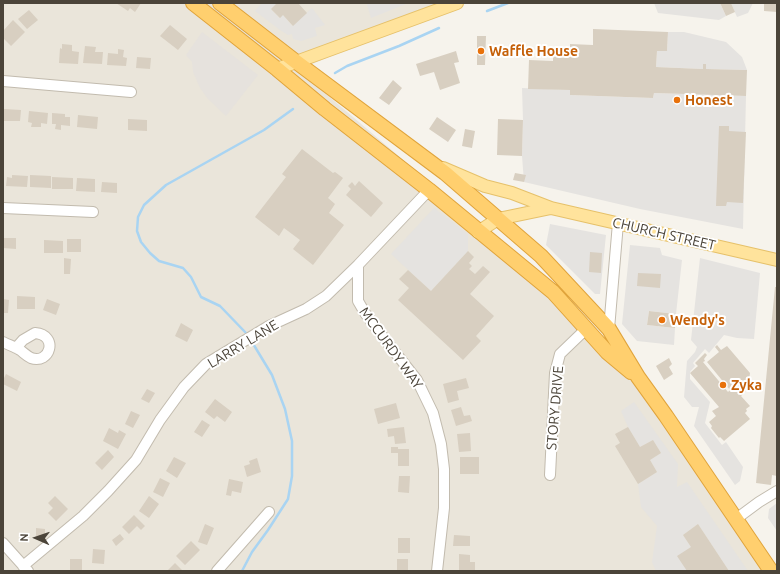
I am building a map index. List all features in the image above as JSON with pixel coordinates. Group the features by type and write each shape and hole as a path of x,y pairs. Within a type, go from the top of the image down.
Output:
{"highway":[{"path":"193,3 429,190 478,232 553,292 607,352 638,377"},
{"path":"220,3 445,173 541,256 609,330 638,377 771,571"}],"main road":[{"path":"277,69 295,61 457,3"},
{"name":"CHURCH STREET","path":"431,163 485,186 512,193 551,208 777,260"},
{"name":"CHURCH STREET","path":"478,232 498,218 551,208"}],"street":[{"path":"3,81 131,92"},
{"name":"LARRY LANE","path":"26,568 83,516 136,460 160,420 184,387 206,364 269,326 306,309 326,296 358,265 429,190"},
{"path":"3,208 93,212"},
{"path":"609,330 618,224"},
{"name":"MCCURDY WAY","path":"358,265 358,301 364,313 417,380 432,413 439,438 444,469 444,508 437,571"},
{"name":"STORY DRIVE","path":"550,475 555,373 560,354 586,329"},
{"path":"3,342 16,348"},
{"path":"736,519 777,491"},
{"path":"217,571 269,512"},
{"path":"3,543 26,568"}],"shaded area":[{"path":"3,3 457,3 298,70 401,158 602,342 716,485 774,571 3,571"},
{"path":"262,3 277,3 271,9 279,18 283,15 292,26 312,8 325,25 315,28 317,36 301,41 293,39 292,34 288,35 255,11"},
{"path":"367,3 405,3 406,4 371,18"},
{"path":"654,3 720,3 726,16 719,20 658,13"},
{"path":"731,3 753,3 748,13 737,17"},
{"path":"202,32 258,75 226,116 208,99 200,88 193,72 192,62 186,55"},
{"path":"668,32 684,32 726,42 742,57 747,70 706,69 706,64 703,64 703,69 656,67 657,51 667,51"},
{"path":"522,88 570,90 570,95 653,98 654,93 746,96 743,229 640,209 524,182 522,156"},
{"path":"434,208 468,234 468,251 431,291 391,254"},
{"path":"550,224 606,235 600,294 595,294 546,245"},
{"path":"630,245 660,248 662,255 682,260 676,314 649,311 647,325 675,328 674,345 637,341 622,324"},
{"path":"700,258 760,273 754,339 737,338 724,335 709,353 705,349 693,363 695,366 690,372 690,379 710,402 705,423 722,445 726,442 743,467 740,481 735,485 694,426 699,407 692,407 684,397 687,361 695,352 697,347 691,340"},
{"path":"634,402 678,464 677,487 687,482 748,571 729,571 698,524 683,535 691,547 687,571 656,571 652,562 657,526 641,507 638,484 657,472 650,460 661,453 653,440 640,447 628,427 621,411"},
{"path":"777,503 777,531 768,518 769,509"}],"building":[{"path":"116,3 141,3 135,12 130,8 128,11"},
{"path":"277,3 298,3 307,13 293,26 283,15 280,18 271,9"},
{"path":"720,3 731,3 735,12 726,16"},
{"path":"764,3 777,3 777,12 764,11"},
{"path":"29,10 38,20 27,29 18,19"},
{"path":"13,20 25,32 11,46 3,38 3,31"},
{"path":"170,25 187,39 178,50 160,36"},
{"path":"593,29 668,32 667,51 657,51 656,67 703,69 703,64 706,64 706,69 747,70 746,96 654,93 653,98 570,95 570,90 528,89 529,60 553,61 553,51 570,51 570,44 593,45"},
{"name":"Waffle House","path":"477,36 486,36 485,65 477,65"},
{"path":"62,44 72,45 72,51 79,52 78,64 59,63 60,48 62,49"},
{"path":"85,46 96,47 95,52 103,52 102,64 83,63"},
{"path":"118,49 124,50 123,57 127,58 126,66 107,65 108,53 118,54"},
{"path":"456,51 459,62 454,63 460,83 440,90 434,72 420,76 416,64"},
{"path":"137,57 151,58 150,69 136,68"},
{"path":"393,80 402,88 389,105 379,98"},
{"path":"4,109 21,110 20,121 3,121"},
{"path":"29,111 48,113 47,124 41,123 41,127 31,127 32,123 28,122"},
{"path":"52,113 65,114 65,117 70,117 70,126 61,125 61,130 55,129 56,124 52,124"},
{"path":"78,115 98,117 97,129 77,127"},
{"path":"437,117 456,130 448,142 429,129"},
{"path":"128,119 147,120 147,131 128,130"},
{"path":"498,119 523,120 522,156 497,155"},
{"path":"719,126 729,126 729,131 746,132 743,203 727,202 726,206 716,206"},
{"path":"465,129 475,131 472,148 462,146"},
{"path":"302,149 333,173 335,172 343,178 328,198 335,204 329,213 344,225 313,265 293,249 300,240 284,228 279,236 255,217 286,177 282,174"},
{"path":"515,173 526,175 524,182 513,180"},
{"path":"12,175 28,176 27,187 6,186 7,177 12,178"},
{"path":"30,175 51,176 51,188 30,187"},
{"path":"52,177 73,178 73,189 52,189"},
{"path":"77,178 95,179 95,192 76,191"},
{"path":"359,181 383,203 371,217 346,195 351,189 348,186 352,182 355,186"},
{"path":"102,182 117,183 117,193 101,192"},
{"path":"3,238 16,238 16,249 3,248"},
{"path":"67,239 81,239 81,252 67,252"},
{"path":"44,240 63,241 63,253 44,253"},
{"path":"468,251 474,257 469,263 472,266 469,269 475,274 483,266 490,272 470,294 494,316 476,336 481,341 463,360 398,300 409,288 399,279 408,270 431,291"},
{"path":"590,252 602,253 601,273 589,272"},
{"path":"64,258 71,259 70,274 64,274"},
{"path":"638,273 661,274 660,288 637,286"},
{"path":"775,287 777,287 777,476 772,475 771,485 756,483"},
{"path":"17,296 35,297 35,309 17,309"},
{"path":"3,299 9,300 8,313 3,313"},
{"path":"47,299 60,304 56,315 43,310"},
{"name":"Wendy's","path":"649,311 676,314 675,328 647,325"},
{"path":"181,323 193,330 187,342 175,336"},
{"path":"717,345 721,350 727,346 750,373 748,389 741,396 750,406 746,409 747,411 745,413 750,419 724,441 720,437 719,438 711,428 712,426 709,422 716,416 712,411 719,407 690,373 698,366 695,363 705,353 707,355 704,359 705,361 703,362 728,392 730,390 707,362 719,352 715,347"},
{"path":"669,358 672,364 669,367 673,374 664,380 656,366"},
{"path":"6,374 21,382 17,391 3,384"},
{"path":"466,378 469,388 457,391 459,400 448,403 443,384"},
{"path":"147,389 155,393 149,403 141,399"},
{"path":"215,399 232,412 225,422 217,416 214,419 205,412"},
{"path":"396,403 400,418 378,424 374,409"},
{"path":"461,407 464,416 470,415 472,421 456,426 451,410"},
{"path":"131,411 140,415 133,428 125,424"},
{"path":"202,420 210,425 202,437 194,432"},
{"path":"404,427 406,443 395,444 394,436 388,437 387,429"},
{"path":"628,427 640,447 653,440 661,453 650,460 657,472 638,484 615,446 620,443 615,434"},
{"path":"109,428 118,433 119,430 126,434 118,449 103,441"},
{"path":"470,433 471,451 459,452 457,434"},
{"path":"391,447 398,447 398,449 409,449 409,466 398,466 398,453 391,453"},
{"path":"108,450 114,457 102,470 95,463"},
{"path":"174,457 186,463 177,478 166,471"},
{"path":"460,457 479,457 479,474 460,474"},
{"path":"257,458 261,472 247,477 244,466 250,464 249,461"},
{"path":"399,476 410,476 409,493 398,492"},
{"path":"160,478 170,483 163,497 153,492"},
{"path":"229,479 243,482 241,493 232,491 231,496 226,495"},
{"path":"55,496 68,509 56,521 48,513 53,508 48,503"},
{"path":"149,496 159,504 149,518 139,511"},
{"path":"134,515 145,526 141,530 137,526 129,534 122,527"},
{"path":"205,524 214,528 207,545 198,542"},
{"path":"698,524 729,571 687,571 677,556 691,547 683,535"},
{"path":"36,528 45,529 45,536 36,536"},
{"path":"120,534 124,539 116,546 112,540"},
{"path":"454,535 470,536 470,546 453,546"},
{"path":"398,538 410,538 410,553 398,553"},
{"path":"191,541 200,550 185,565 176,556"},
{"path":"93,549 105,550 104,564 92,563"},
{"path":"459,554 470,555 470,562 475,562 475,571 459,571"},
{"path":"70,559 82,559 82,571 70,571"},
{"path":"397,559 408,559 408,571 397,571"},
{"path":"175,563 182,570 181,571 167,571"}],"waterway":[{"path":"487,11 508,3"},
{"path":"335,73 347,66 399,46 439,28"},
{"path":"246,333 220,306 201,297 191,277 183,268 159,261 150,253 141,242 137,231 138,217 144,205 166,185 264,130 293,109"},
{"path":"242,571 252,552 288,499 292,476 292,441 285,409 272,375 252,342"}],"place":[{"name":"Waffle House","path":"481,51"},
{"name":"Honest","path":"677,100"},
{"name":"Wendy's","path":"662,320"},
{"name":"Zyka","path":"723,385"}]}
